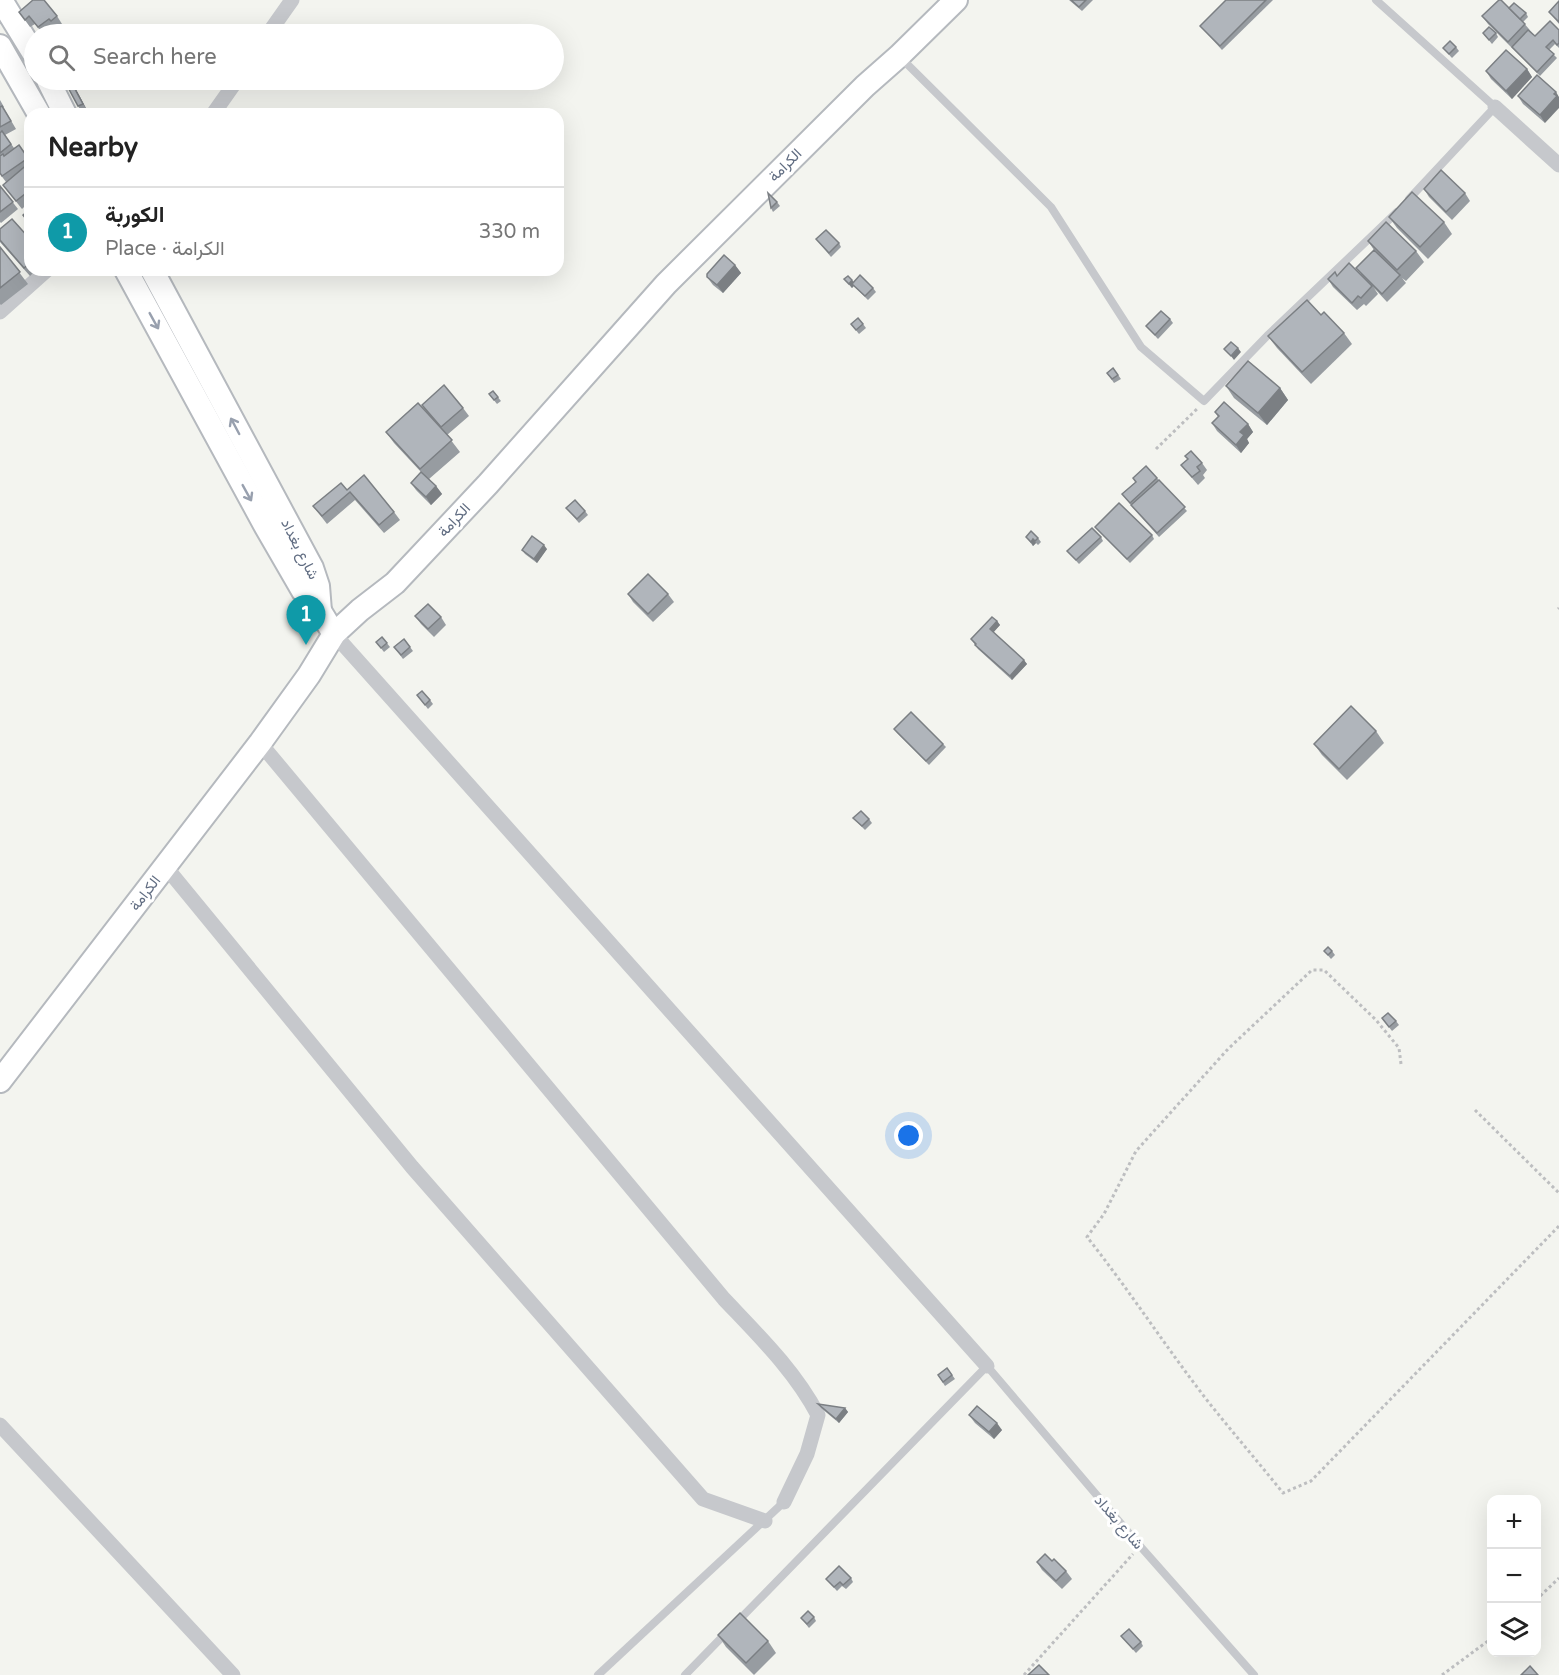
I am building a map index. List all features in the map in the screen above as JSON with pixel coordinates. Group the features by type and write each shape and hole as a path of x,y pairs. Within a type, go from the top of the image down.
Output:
{"main road":[{"path":"1,0 24,38"},
{"name":"الكرامة","path":"0,1081 260,743 309,675 334,634 395,583 488,484 666,284 865,86 899,57 956,0"},
{"path":"0,46 24,88"},
{"path":"25,90 36,108"},
{"path":"53,90 62,108"},
{"name":"شارع بغداد","path":"129,276 266,527 303,591 320,611"},
{"name":"شارع بغداد","path":"155,276 312,568 318,586 320,611"},
{"path":"320,611 334,634"}],"street":[{"path":"275,24 292,0"},
{"path":"217,108 230,90"},
{"path":"1495,108 1559,165"},
{"path":"0,312 40,276"},
{"path":"334,634 987,1366"},
{"path":"260,743 724,1299 778,1356 806,1392 818,1415 807,1454 784,1502"},
{"path":"165,866 412,1167 704,1499 765,1521"},
{"path":"0,1425 233,1675"}],"lane":[{"path":"899,57 1051,207 1141,347 1204,401 1267,336 1383,228 1495,108 1376,0"},
{"path":"685,1675 987,1366"},
{"name":"شارع بغداد","path":"987,1366 1140,1546 1254,1675"},
{"path":"598,1675 784,1502"}],"path":[{"path":"1156,449 1204,401"},
{"path":"1401,1064 1400,1048 1376,1020 1324,970 1312,970 1228,1049 1136,1151 1104,1214 1087,1236 1209,1402 1283,1492 1311,1481 1559,1226"},
{"path":"1475,1110 1559,1193"},
{"path":"1024,1675 1140,1546"},
{"path":"1541,1595 1559,1578"},
{"path":"1442,1675 1487,1641"}],"building":[{"path":"33,0 44,0 57,16 51,21 49,19 42,24 36,24 29,16 25,20 19,12"},
{"path":"1071,0 1086,0 1079,7"},
{"path":"1226,0 1266,0 1220,46 1200,26"},
{"path":"1499,0 1525,24 1508,42 1482,16"},
{"path":"1559,1 1559,22 1549,12"},
{"path":"1514,3 1526,13 1520,19 1509,8"},
{"path":"1550,21 1559,30 1559,43 1557,45 1553,40 1546,47 1554,54 1537,72 1512,47 1528,30 1535,36"},
{"path":"1489,27 1496,33 1489,40 1483,33"},
{"path":"1450,41 1456,47 1449,54 1443,48"},
{"path":"1506,50 1527,69 1506,91 1486,71"},
{"path":"1537,75 1556,92 1554,94 1557,96 1540,115 1518,96"},
{"path":"69,90 75,90 83,104 78,106"},
{"path":"2,106 11,121 0,127 0,107"},
{"path":"2,131 11,144 0,153 0,133"},
{"path":"19,145 24,152 24,161 2,176 0,156 3,154 4,156"},
{"path":"24,167 24,195 16,201 3,185"},
{"path":"1441,170 1465,193 1446,212 1424,189"},
{"path":"0,186 13,202 0,212"},
{"path":"1412,192 1444,222 1420,247 1389,217"},
{"path":"768,193 777,202 771,208"},
{"path":"12,219 24,232 24,268 0,240 0,229"},
{"path":"1386,222 1416,251 1397,270 1368,241"},
{"path":"826,230 839,243 829,253 816,239"},
{"path":"0,247 20,272 0,288"},
{"path":"1374,250 1400,275 1382,294 1356,268"},
{"path":"724,255 735,265 717,285 707,277 707,274"},
{"path":"1349,263 1372,286 1361,298 1358,296 1352,303 1328,279 1335,272 1337,276"},
{"path":"860,275 873,288 865,296 852,284"},
{"path":"848,276 852,280 849,284 844,279"},
{"path":"1307,300 1321,315 1324,312 1344,333 1302,372 1268,336"},
{"path":"1161,311 1170,319 1155,335 1146,326"},
{"path":"858,318 863,324 856,330 851,324"},
{"path":"1231,342 1238,348 1231,356 1224,349"},
{"path":"1248,361 1280,388 1258,413 1226,386"},
{"path":"1113,368 1118,375 1112,379 1107,373"},
{"path":"444,385 463,408 441,427 422,405"},
{"path":"493,391 498,397 494,400 489,394"},
{"path":"1224,402 1248,424 1240,432 1244,435 1236,445 1212,423 1219,416 1215,412"},
{"path":"418,403 452,440 420,469 386,432"},
{"path":"1191,451 1202,463 1197,467 1200,471 1192,477 1181,465 1188,459 1185,456"},
{"path":"1146,466 1157,478 1130,503 1122,494 1136,482 1133,478"},
{"path":"421,472 436,486 426,497 411,483"},
{"path":"364,475 394,512 379,525 350,492 322,516 313,506 341,483 347,490"},
{"path":"1159,480 1185,507 1157,533 1131,505"},
{"path":"575,500 585,511 577,519 566,508"},
{"path":"1119,503 1152,535 1127,559 1095,527"},
{"path":"1092,528 1101,537 1076,560 1067,551"},
{"path":"1031,531 1038,538 1031,542 1026,537"},
{"path":"532,536 544,545 534,559 522,550"},
{"path":"648,574 668,594 648,614 628,594"},
{"path":"428,604 441,617 428,629 415,616"},
{"path":"992,617 997,621 990,629 1024,660 1010,676 971,639"},
{"path":"382,637 387,643 381,648 376,642"},
{"path":"404,639 410,647 401,655 394,647"},
{"path":"422,691 430,700 425,705 417,695"},
{"path":"1351,706 1376,731 1339,769 1314,744"},
{"path":"911,712 943,744 926,761 894,729"},
{"path":"861,811 869,819 862,826 853,818"},
{"path":"1328,947 1332,951 1328,955 1324,951"},
{"path":"1388,1013 1396,1021 1389,1027 1382,1018"},
{"path":"947,1368 952,1375 943,1382 938,1375"},
{"path":"818,1404 845,1408 836,1419"},
{"path":"977,1406 997,1423 989,1432 969,1415"},
{"path":"1045,1554 1066,1571 1056,1581 1037,1562"},
{"path":"839,1566 851,1578 843,1585 840,1582 834,1587 826,1579"},
{"path":"808,1611 814,1617 807,1624 801,1618"},
{"path":"740,1613 768,1641 746,1663 718,1635"},
{"path":"1129,1629 1141,1642 1133,1649 1121,1636"},
{"path":"1039,1665 1049,1675 1028,1675"},
{"path":"1530,1666 1538,1675 1521,1675"}],"place":[{"name":"الكوربة","path":"306,645"}]}
